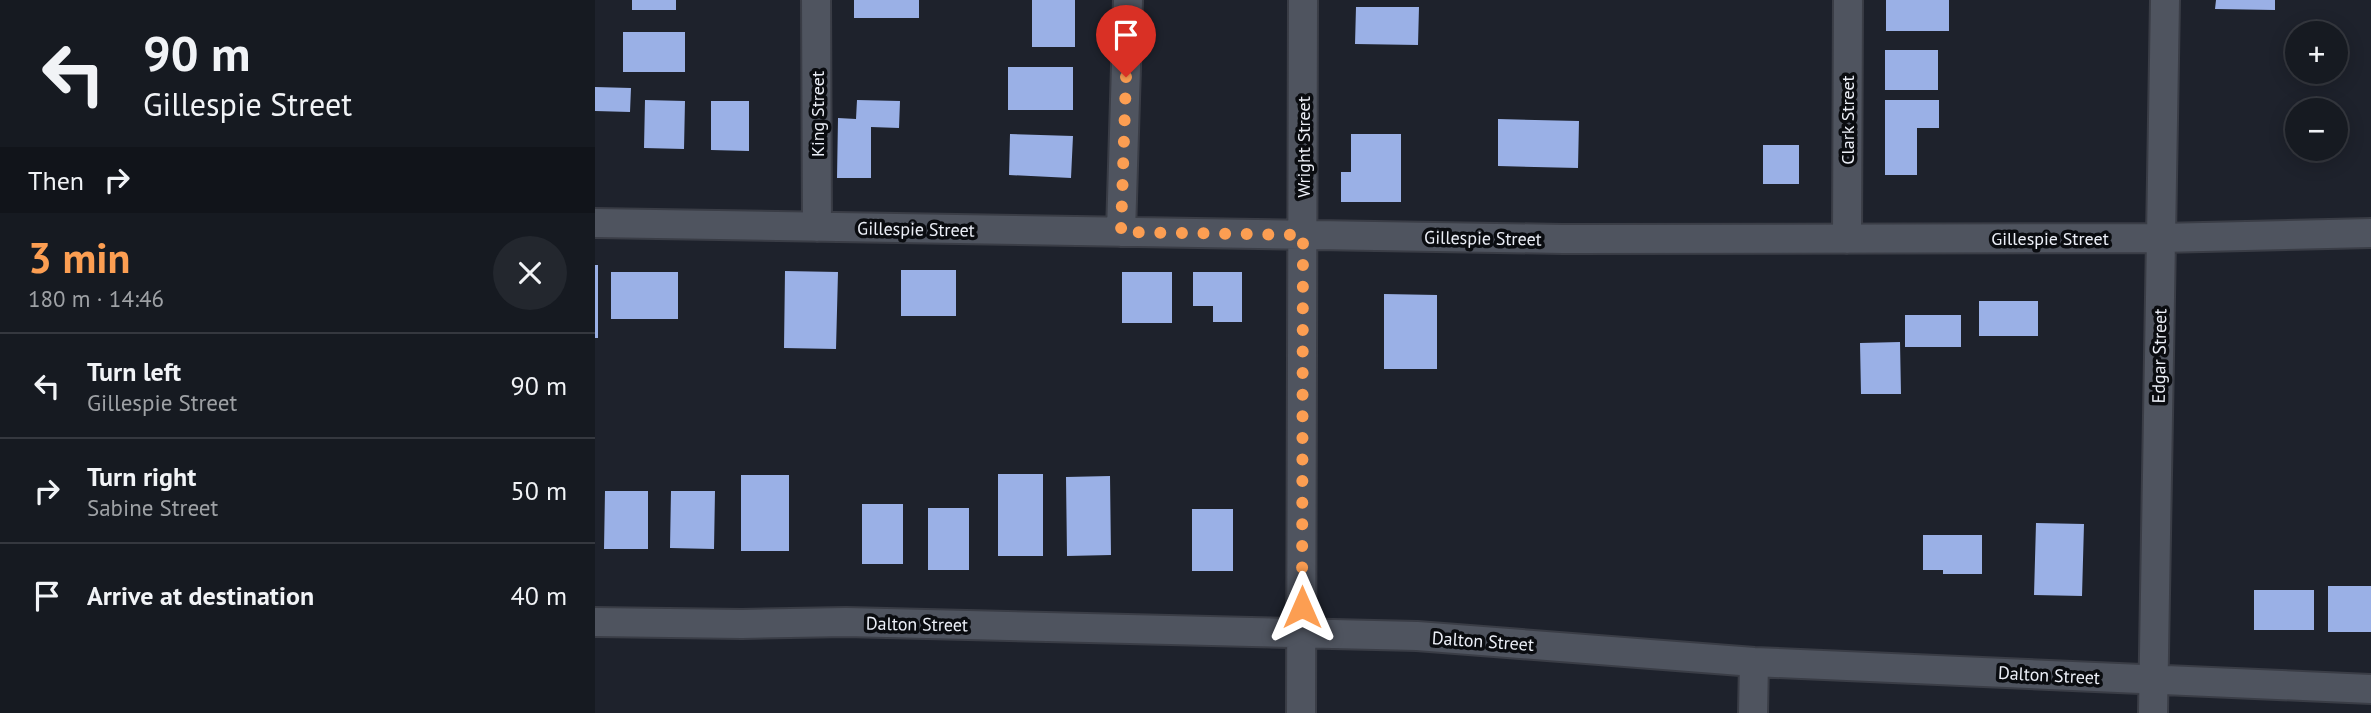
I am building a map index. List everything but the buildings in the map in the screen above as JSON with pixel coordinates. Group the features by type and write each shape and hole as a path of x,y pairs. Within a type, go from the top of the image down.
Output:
{"street":[{"name":"King Street","path":"816,0 817,227"},
{"path":"1121,232 1128,0"},
{"name":"Wright Street","path":"1301,713 1303,0"},
{"name":"Clark Street","path":"1847,239 1848,0"},
{"name":"Edgar Street","path":"2153,713 2165,0"},
{"name":"Gillespie Street","path":"595,223 1563,239 2161,238 2371,233"},
{"name":"Dalton Street","path":"595,622 846,622 1417,636 1754,662 2371,689"},
{"path":"1753,713 1754,662"}],"route":[{"path":"1126,77 1121,232 1303,235 1302,607"}]}
